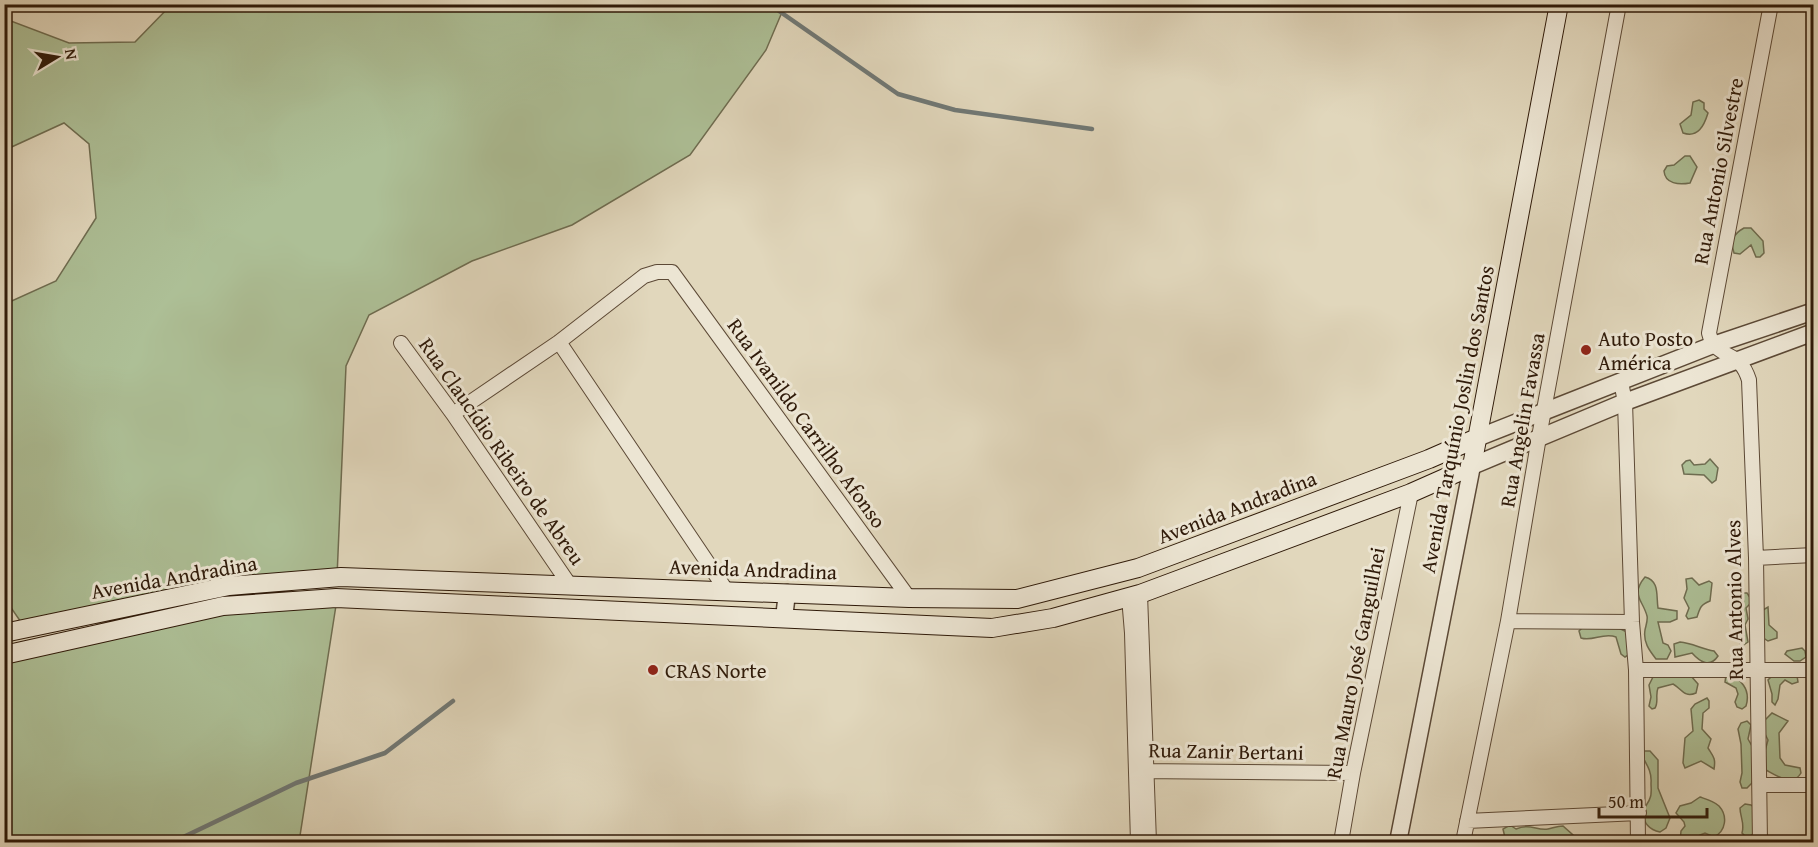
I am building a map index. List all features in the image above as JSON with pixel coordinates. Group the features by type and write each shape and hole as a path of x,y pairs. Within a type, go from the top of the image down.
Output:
{"main road":[{"name":"Avenida Tarquínio Joslin dos Santos","path":"1472,466 1559,4"},
{"name":"Avenida Andradina","path":"4,633 229,586 341,577 909,598 1017,599 1129,571 1429,459 1478,438"},
{"name":"Avenida Andradina","path":"4,655 223,606 324,599 992,628 1053,618 1135,596 1411,492 1472,466"}],"street":[{"name":"Rua Angelin Favassa","path":"1463,843 1508,621 1539,437 1619,4"},
{"name":"Rua Antonio Silvestre","path":"1713,345 1709,333 1771,4"},
{"name":"Rua Ivanildo Carrilho Afonso","path":"559,342 644,276 657,272 672,272 909,598"},
{"path":"1478,438 1713,345 1814,311"},
{"path":"1472,466 1625,402 1814,332"},
{"path":"453,414 559,342 726,590"},
{"name":"Rua Claucídio Ribeiro de Abreu","path":"401,343 453,414 569,584"},
{"path":"1713,345 1737,359"},
{"name":"Rua Antonio Alves","path":"1737,359 1749,380 1756,558 1760,843"},
{"path":"1621,382 1625,402 1632,622 1636,670 1638,843"},
{"name":"Avenida Tarquínio Joslin dos Santos","path":"1398,843 1472,466"},
{"name":"Rua Mauro José Ganguilhei","path":"1341,843 1353,773 1411,492"},
{"path":"1756,558 1814,555"},
{"path":"610,611 612,587"},
{"path":"784,618 787,593"},
{"path":"1135,596 1141,771 1138,843"},
{"path":"1508,621 1632,622"},
{"path":"1636,670 1756,672 1814,670"},
{"path":"1141,771 1149,843"},
{"name":"Rua Zanir Bertani","path":"1141,771 1353,773"},
{"path":"1760,785 1814,785"},
{"path":"1467,821 1639,813"}],"green space":[{"path":"171,5 785,5 766,50 690,155 572,225 472,261 369,315 346,366 337,577 25,628 5,599 5,304 56,281 96,218 89,144 64,123 5,150 4,23 11,21 69,43 135,42"},
{"path":"1699,100 1704,103 1704,109 1708,113 1705,122 1700,130 1693,134 1683,133 1680,124 1691,115 1693,102"},
{"path":"1685,156 1690,156 1697,167 1690,183 1677,184 1667,179 1664,171 1667,166 1674,165"},
{"path":"1744,228 1751,228 1763,241 1764,253 1760,257 1756,257 1751,245 1740,254 1734,253 1733,238"},
{"path":"1710,459 1718,468 1716,480 1712,483 1704,475 1684,474 1682,465 1686,461 1690,460 1694,465 1705,464"},
{"path":"1645,577 1655,585 1658,608 1677,611 1677,619 1670,622 1658,622 1663,643 1668,645 1671,651 1667,659 1656,659 1646,642 1647,616 1638,593 1638,588"},
{"path":"1692,578 1699,585 1709,581 1712,583 1710,601 1701,607 1697,617 1688,619 1686,616 1689,608 1684,598 1687,589 1686,579"},
{"path":"1747,593 1751,599 1746,608 1748,619 1745,625 1748,642 1742,646 1740,644 1741,625 1735,615 1739,606 1737,595"},
{"path":"337,599 299,842 5,842 4,655 224,607"},
{"path":"1768,607 1769,625 1777,632 1777,638 1768,641 1762,637 1763,610"},
{"path":"1610,624 1627,632 1630,654 1625,657 1621,654 1616,637 1581,638 1579,631 1583,627"},
{"path":"1680,642 1714,651 1718,656 1708,663 1698,659 1692,653 1675,657 1674,644"},
{"path":"1802,648 1806,657 1800,661 1794,661 1785,654 1787,651"},
{"path":"1775,673 1797,676 1798,682 1792,684 1785,680 1780,685 1775,705 1772,702 1768,680"},
{"path":"1726,675 1736,678 1744,685 1747,700 1746,706 1742,709 1737,707 1735,702 1738,694 1736,688 1725,682"},
{"path":"1691,676 1698,684 1696,693 1686,694 1673,684 1658,688 1655,708 1652,709 1649,706 1651,697 1649,685 1653,677"},
{"path":"1707,698 1709,708 1703,713 1702,729 1711,739 1708,748 1713,755 1714,769 1701,761 1685,768 1683,763 1685,738 1693,731 1691,709 1695,704"},
{"path":"1772,713 1788,721 1779,733 1780,758 1785,765 1800,768 1801,773 1794,779 1785,779 1766,770 1765,751 1768,740 1763,730 1764,721"},
{"path":"1747,721 1751,725 1748,739 1757,755 1752,783 1747,788 1742,788 1740,782 1741,744 1738,729 1741,723"},
{"path":"1644,751 1650,751 1658,760 1658,788 1670,818 1666,828 1660,832 1650,828 1644,819 1644,809 1651,795 1651,779 1642,756"},
{"path":"1700,797 1719,806 1725,819 1723,827 1714,837 1705,833 1700,835 1701,842 1680,842 1681,831 1685,826 1676,813 1680,806"},
{"path":"1745,804 1756,809 1758,817 1753,821 1754,833 1750,836 1742,833 1740,808"},
{"path":"1510,825 1516,829 1563,826 1573,835 1574,840 1568,842 1557,837 1541,842 1506,842 1503,829"}],"waterway":[{"path":"769,4 898,94 955,110 1092,129"},
{"path":"173,842 296,783 385,753 453,701"}],"place":[{"name":"Auto Posto América","path":"1586,350"},
{"name":"CRAS Norte","path":"653,670"}]}
